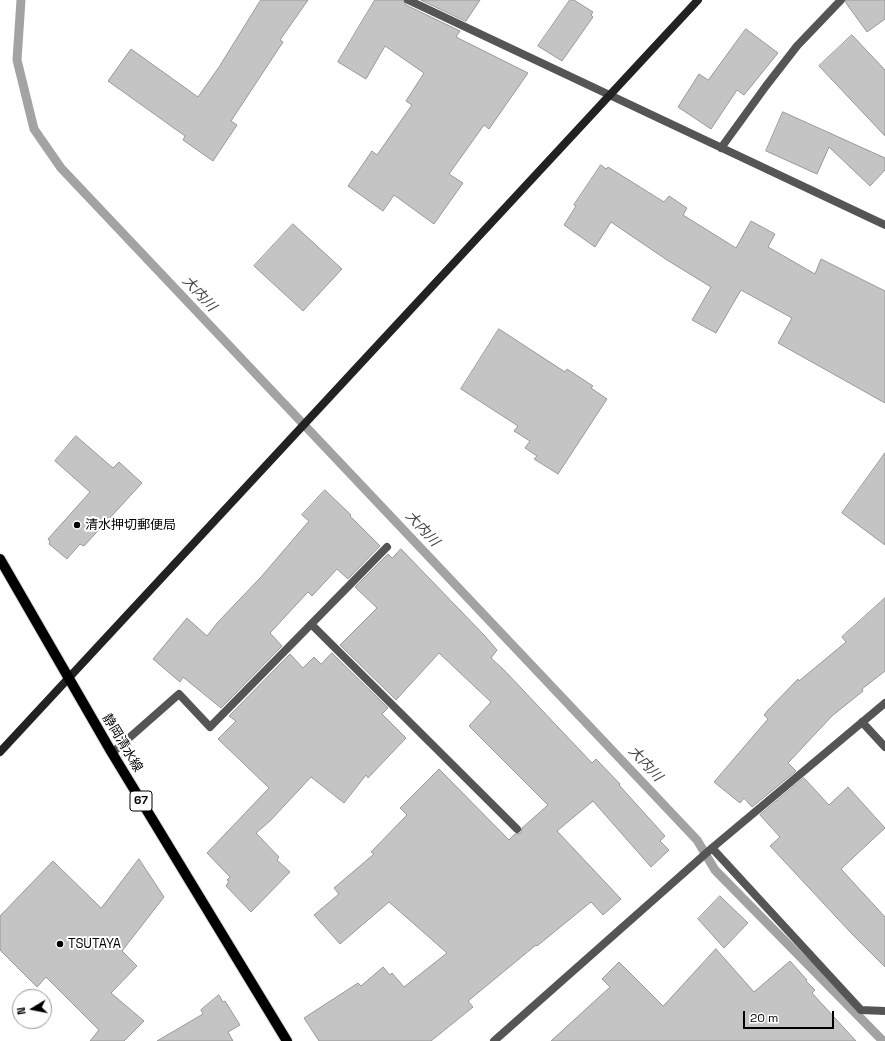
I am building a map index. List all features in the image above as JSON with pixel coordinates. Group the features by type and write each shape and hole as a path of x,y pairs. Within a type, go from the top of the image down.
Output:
{"main road":[{"name":"静岡清水線","path":"0,559 112,753 287,1041"}],"street":[{"path":"408,0 885,225"},
{"path":"0,752 698,0"},
{"path":"721,148 797,46 841,0"},
{"path":"112,753 179,694 210,727 387,547"},
{"path":"311,624 518,829"},
{"path":"494,1041 712,848 885,703"},
{"path":"862,722 885,746"},
{"path":"712,848 861,1010 885,1011"}],"building":[{"path":"261,0 308,0 280,40 283,42 231,121 237,125 213,161 183,140 185,136 108,81 131,49 198,97 219,67"},
{"path":"375,0 403,0 406,5 460,31 456,37 528,73 489,129 484,125 449,174 463,183 434,224 394,195 383,211 348,186 372,151 377,155 412,105 406,101 424,73 385,46 366,79 338,62"},
{"path":"421,0 480,0 466,21"},
{"path":"570,0 574,0 593,12 591,15 593,17 562,61 538,46"},
{"path":"846,0 885,0 885,19 867,32 846,3"},
{"path":"746,29 778,53 744,95 737,90 711,129 678,107 699,74 708,80"},
{"path":"852,35 885,70 885,136 819,66"},
{"path":"783,112 885,158 885,170 870,186 829,147 817,174 766,151"},
{"path":"601,165 606,169 608,167 664,202 669,196 687,208 683,215 736,248 751,221 775,234 768,247 815,274 821,259 885,291 885,403 778,343 792,318 741,290 716,333 692,320 711,287 667,260 611,222 595,247 564,225 576,206 574,205"},
{"path":"293,224 342,269 303,311 254,266"},
{"path":"499,329 565,372 567,369 593,386 591,388 607,399 558,474 534,459 537,456 525,448 530,441 514,431 518,426 461,389"},
{"path":"76,436 113,468 119,462 142,483 84,546 80,544 67,559 49,544 50,542 48,539 90,492 55,461"},
{"path":"885,453 885,545 842,513"},
{"path":"325,490 380,546 348,579 337,569 312,596 308,592 270,633 282,646 221,708 183,677 180,682 153,659 187,618 207,636 218,622 261,577 309,521 302,515"},
{"path":"401,549 497,650 491,658 592,763 596,759 620,784 619,785 665,836 660,841 669,850 651,867 593,801 557,831 621,899 603,915 591,902 468,1001 473,1007 431,1041 319,1041 304,1018 358,983 361,986 383,967 390,975 392,973 404,987 447,953 389,902 340,944 314,915 339,894 334,888 374,854 371,852 407,815 400,808 439,769 509,840 515,834 521,833 522,828 548,805 469,726 491,702 439,653 396,700 340,645 377,608 355,587 388,554 392,558"},
{"path":"885,598 885,671 832,716 788,763 796,771 752,807 744,798 740,803 714,782 768,719 764,715 768,710 798,679 799,681 846,642 842,637"},
{"path":"332,653 388,708 382,714 406,738 368,778 366,775 344,803 311,777 270,821 256,833 279,857 277,860 290,872 251,912 226,886 229,881 227,880 230,877 207,853 269,788 218,739 236,721 229,716 290,654 303,668 314,657 321,664"},
{"path":"804,778 829,805 848,787 885,828 841,869 885,917 885,967 770,846 780,837 760,815"},
{"path":"139,859 164,897 122,951 137,966 111,993 144,1021 124,1041 90,1041 99,1030 46,977 37,987 0,950 0,916 53,861 101,908"},
{"path":"720,896 748,923 724,948 698,919"},
{"path":"716,949 754,992 790,961 815,990 812,993 856,1041 551,1041 610,987 602,979 619,962 663,1006"},
{"path":"219,995 223,1002 225,1001 240,1025 228,1032 233,1041 157,1041 203,1014 201,1010"}],"waterway":[{"name":"大内川","path":"21,0 17,60 34,129 61,168 697,840 715,870 883,1041"}],"place":[{"name":"清水押切郵便局","path":"77,525"},
{"name":"TSUTAYA","path":"60,944"}]}
